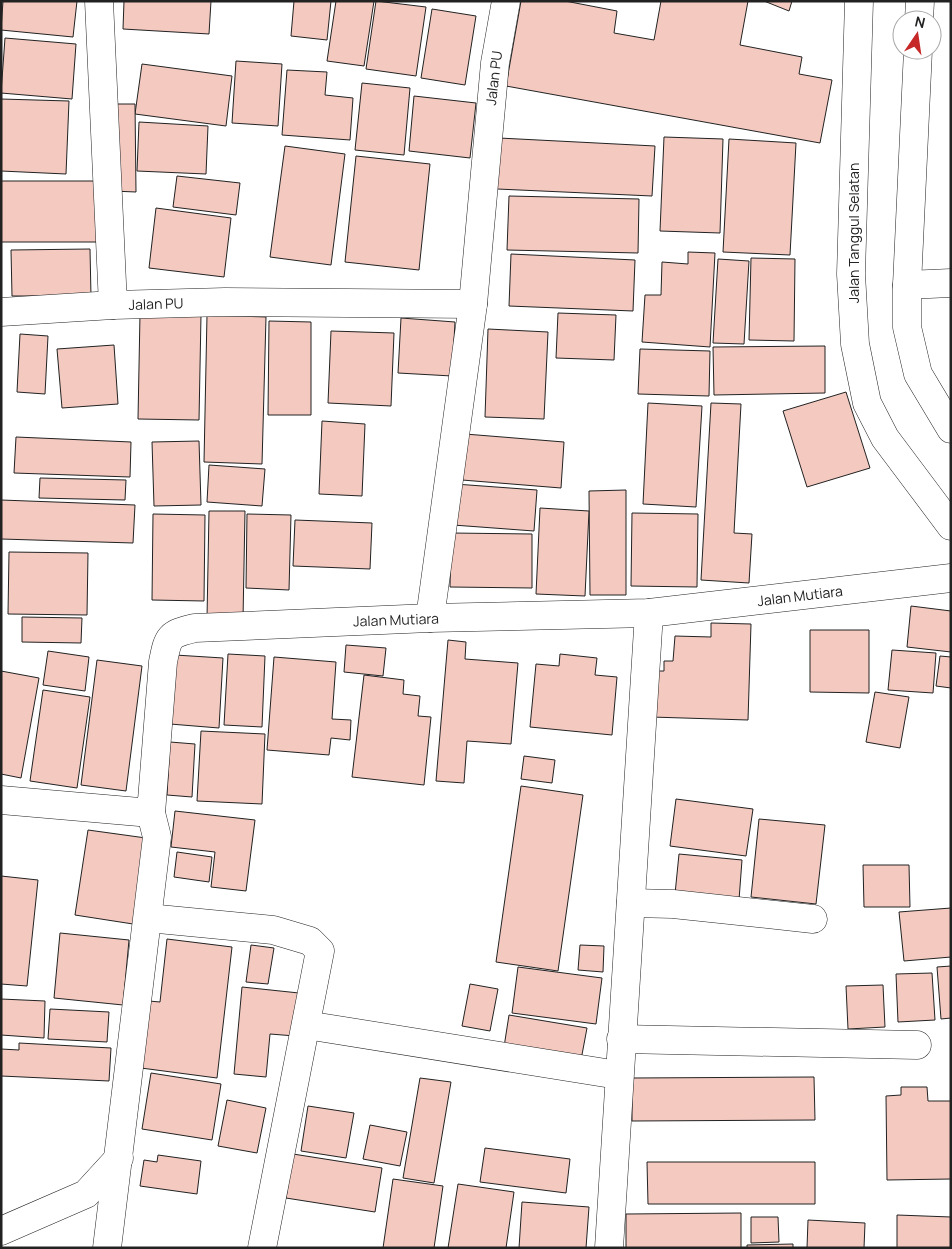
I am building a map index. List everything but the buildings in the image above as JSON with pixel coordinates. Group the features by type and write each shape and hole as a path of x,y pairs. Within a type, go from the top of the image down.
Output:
{"street":[{"name":"Jalan PU","path":"99,1 113,305 224,302 473,304"},
{"name":"Jalan PU","path":"430,618 473,304 495,64 506,1"},
{"name":"Jalan Tanggul Selatan","path":"859,1 851,274 855,344 867,403 885,438 951,526"},
{"path":"918,60 907,285 907,327 918,374 951,430"},
{"path":"907,285 951,283"},
{"path":"1,312 113,305"},
{"name":"Jalan Mutiara","path":"107,1248 157,837 151,813 163,662 166,644 175,632 195,628 430,618 649,613 951,578"},
{"path":"609,1248 618,1074 649,613"},
{"path":"1,800 151,813"},
{"path":"631,903 673,904 813,920"},
{"path":"148,918 273,930 310,941 317,946 320,957 262,1248"},
{"path":"306,1025 618,1074"},
{"path":"621,1039 917,1045"},
{"path":"1,1231 32,1220 86,1194 119,1158"}]}
